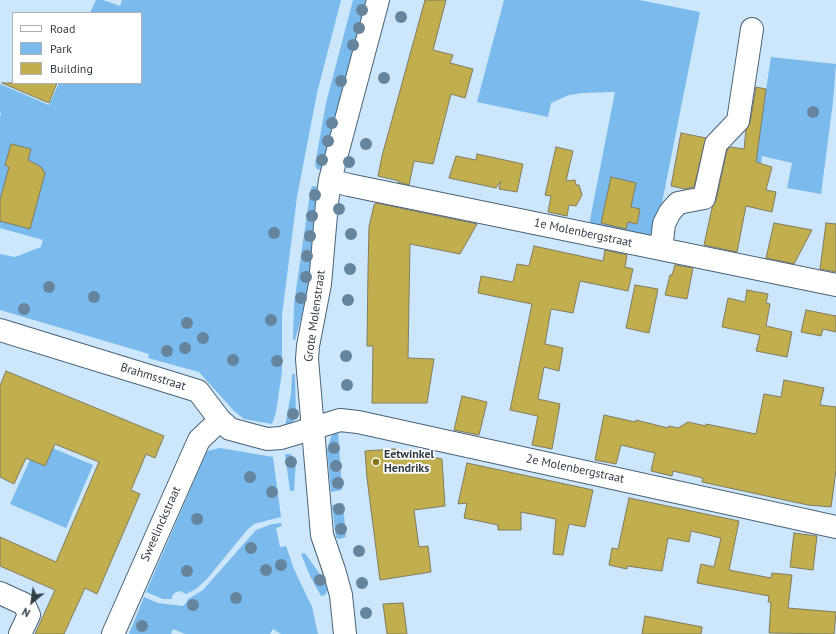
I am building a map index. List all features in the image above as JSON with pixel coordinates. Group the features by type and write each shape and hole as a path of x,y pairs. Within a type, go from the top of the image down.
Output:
{"street":[{"name":"Grote Molenstraat","path":"346,634 341,594 322,535 307,359 308,346 320,284 330,180 378,0"},
{"path":"662,249 664,224 670,212 678,203 704,198 716,144 738,121 752,29"},
{"name":"1e Molenbergstraat","path":"330,180 836,285"},
{"name":"Brahmsstraat","path":"0,330 198,391 220,420 230,429 267,439 281,438 314,428"},
{"name":"Sweelinckstraat","path":"113,634 199,440 220,420"},
{"name":"2e Molenbergstraat","path":"314,428 340,420 358,422 836,527"},
{"path":"0,593 24,604 29,615 20,634"}],"green space":[{"path":"96,0 103,0 120,6 122,0 341,0 317,93 297,197 282,315 282,372 276,412 272,424 244,419 234,411 199,372 148,358 149,354 0,310 0,254 15,257 41,247 43,240 0,228 0,84 49,105 59,84 142,84 142,12 90,12"},
{"path":"353,0 368,0 324,171 317,169 315,165 326,103"},
{"path":"504,0 639,0 700,12 655,238 589,225 615,92 569,95 551,103 548,117 477,102"},
{"path":"771,57 836,64 833,102 821,194 787,188 792,163 762,156 761,164 755,163"},
{"path":"313,186 320,187 308,294 295,340 293,340 294,304 311,188"},
{"path":"292,374 295,374 296,418 287,428 285,426 291,394"},
{"path":"338,431 342,490 331,492 327,449 332,435"},
{"path":"38,442 93,465 66,528 10,504"},
{"path":"220,448 273,457 281,517 254,524 247,530 207,579 196,589 186,594 180,591 176,592 172,596 172,599 163,599 146,592 207,451"},
{"path":"285,454 290,454 296,459 294,491 290,491"},
{"path":"343,503 346,537 339,539 336,538 332,505"},
{"path":"281,523 282,526 276,528 280,547 286,546 294,569 312,607 318,634 281,634 273,629 270,634 185,634 173,629 171,634 129,634 144,597 158,603 183,606 188,599 203,590 256,530 272,524"},
{"path":"305,553 329,588 325,595 321,596 311,578 301,554"}],"building":[{"path":"425,0 446,0 433,50 453,55 450,63 473,69 465,98 451,94 433,164 414,161 409,185 378,176 382,156"},
{"path":"2,83 57,84 49,103"},
{"path":"756,87 766,89 756,162 772,167 766,190 776,192 772,212 746,206 737,252 704,245 712,208 716,201 727,150 731,147 744,149 746,130 750,123"},
{"path":"681,133 706,138 694,187 685,189 671,186"},
{"path":"11,144 31,149 28,160 41,167 45,173 30,229 0,221 0,200 9,167 5,165"},
{"path":"556,147 573,151 566,181 575,180 576,185 579,185 582,195 576,206 569,205 567,216 548,212 551,196 545,195"},
{"path":"477,154 523,164 517,192 499,189 501,181 496,188 449,178 456,156 476,160"},
{"path":"611,177 636,183 631,207 640,209 637,224 628,222 626,229 601,223"},
{"path":"376,203 477,224 460,254 410,244 408,358 434,359 427,403 372,403 373,346 367,346 368,270 369,227 374,205"},
{"path":"774,223 812,230 794,264 766,258"},
{"path":"826,223 836,224 836,272 820,269"},
{"path":"534,246 603,261 605,250 627,255 625,267 633,269 628,291 580,281 573,313 551,309 545,344 563,348 559,371 544,367 538,399 560,404 552,449 532,445 538,416 510,410 532,304 478,293 481,276 513,282 517,264 529,266"},
{"path":"675,265 693,268 687,299 665,295 670,275 672,275"},
{"path":"635,285 658,289 649,333 626,328"},
{"path":"747,290 768,294 766,303 770,304 766,326 792,332 787,357 756,351 760,335 722,327 728,298 745,302"},
{"path":"806,310 836,316 836,332 823,329 821,336 801,332"},
{"path":"6,371 164,436 155,458 146,454 131,490 140,494 97,594 85,588 64,634 35,634 55,590 0,566 0,537 56,562 99,462 55,444 45,466 26,458 14,484 0,477 0,386"},
{"path":"784,380 824,388 820,405 836,407 836,470 831,507 808,505 702,482 703,478 673,471 672,476 651,471 655,453 621,445 616,464 595,460 604,415 635,422 636,420 668,428 669,426 678,428 688,422 756,434 764,394 781,397"},
{"path":"462,396 487,402 479,435 454,430"},
{"path":"394,449 442,459 445,506 414,510 419,547 428,546 431,572 380,580 365,451"},
{"path":"467,463 593,490 585,527 569,524 563,555 553,554 556,519 521,512 521,530 498,530 498,525 464,518 467,503 458,504"},
{"path":"629,498 739,521 729,570 771,578 772,573 792,575 788,608 836,612 834,634 769,633 771,602 768,602 769,596 697,583 701,564 714,567 721,538 691,531 689,542 668,538 662,571 627,566 627,569 609,565 612,548 618,549"},
{"path":"794,533 817,536 813,570 790,567"},
{"path":"403,603 407,634 387,634 383,604"},
{"path":"645,616 702,627 701,634 642,634"}],"place":[{"name":"Eetwinkel Hendriks","path":"376,462"}]}
